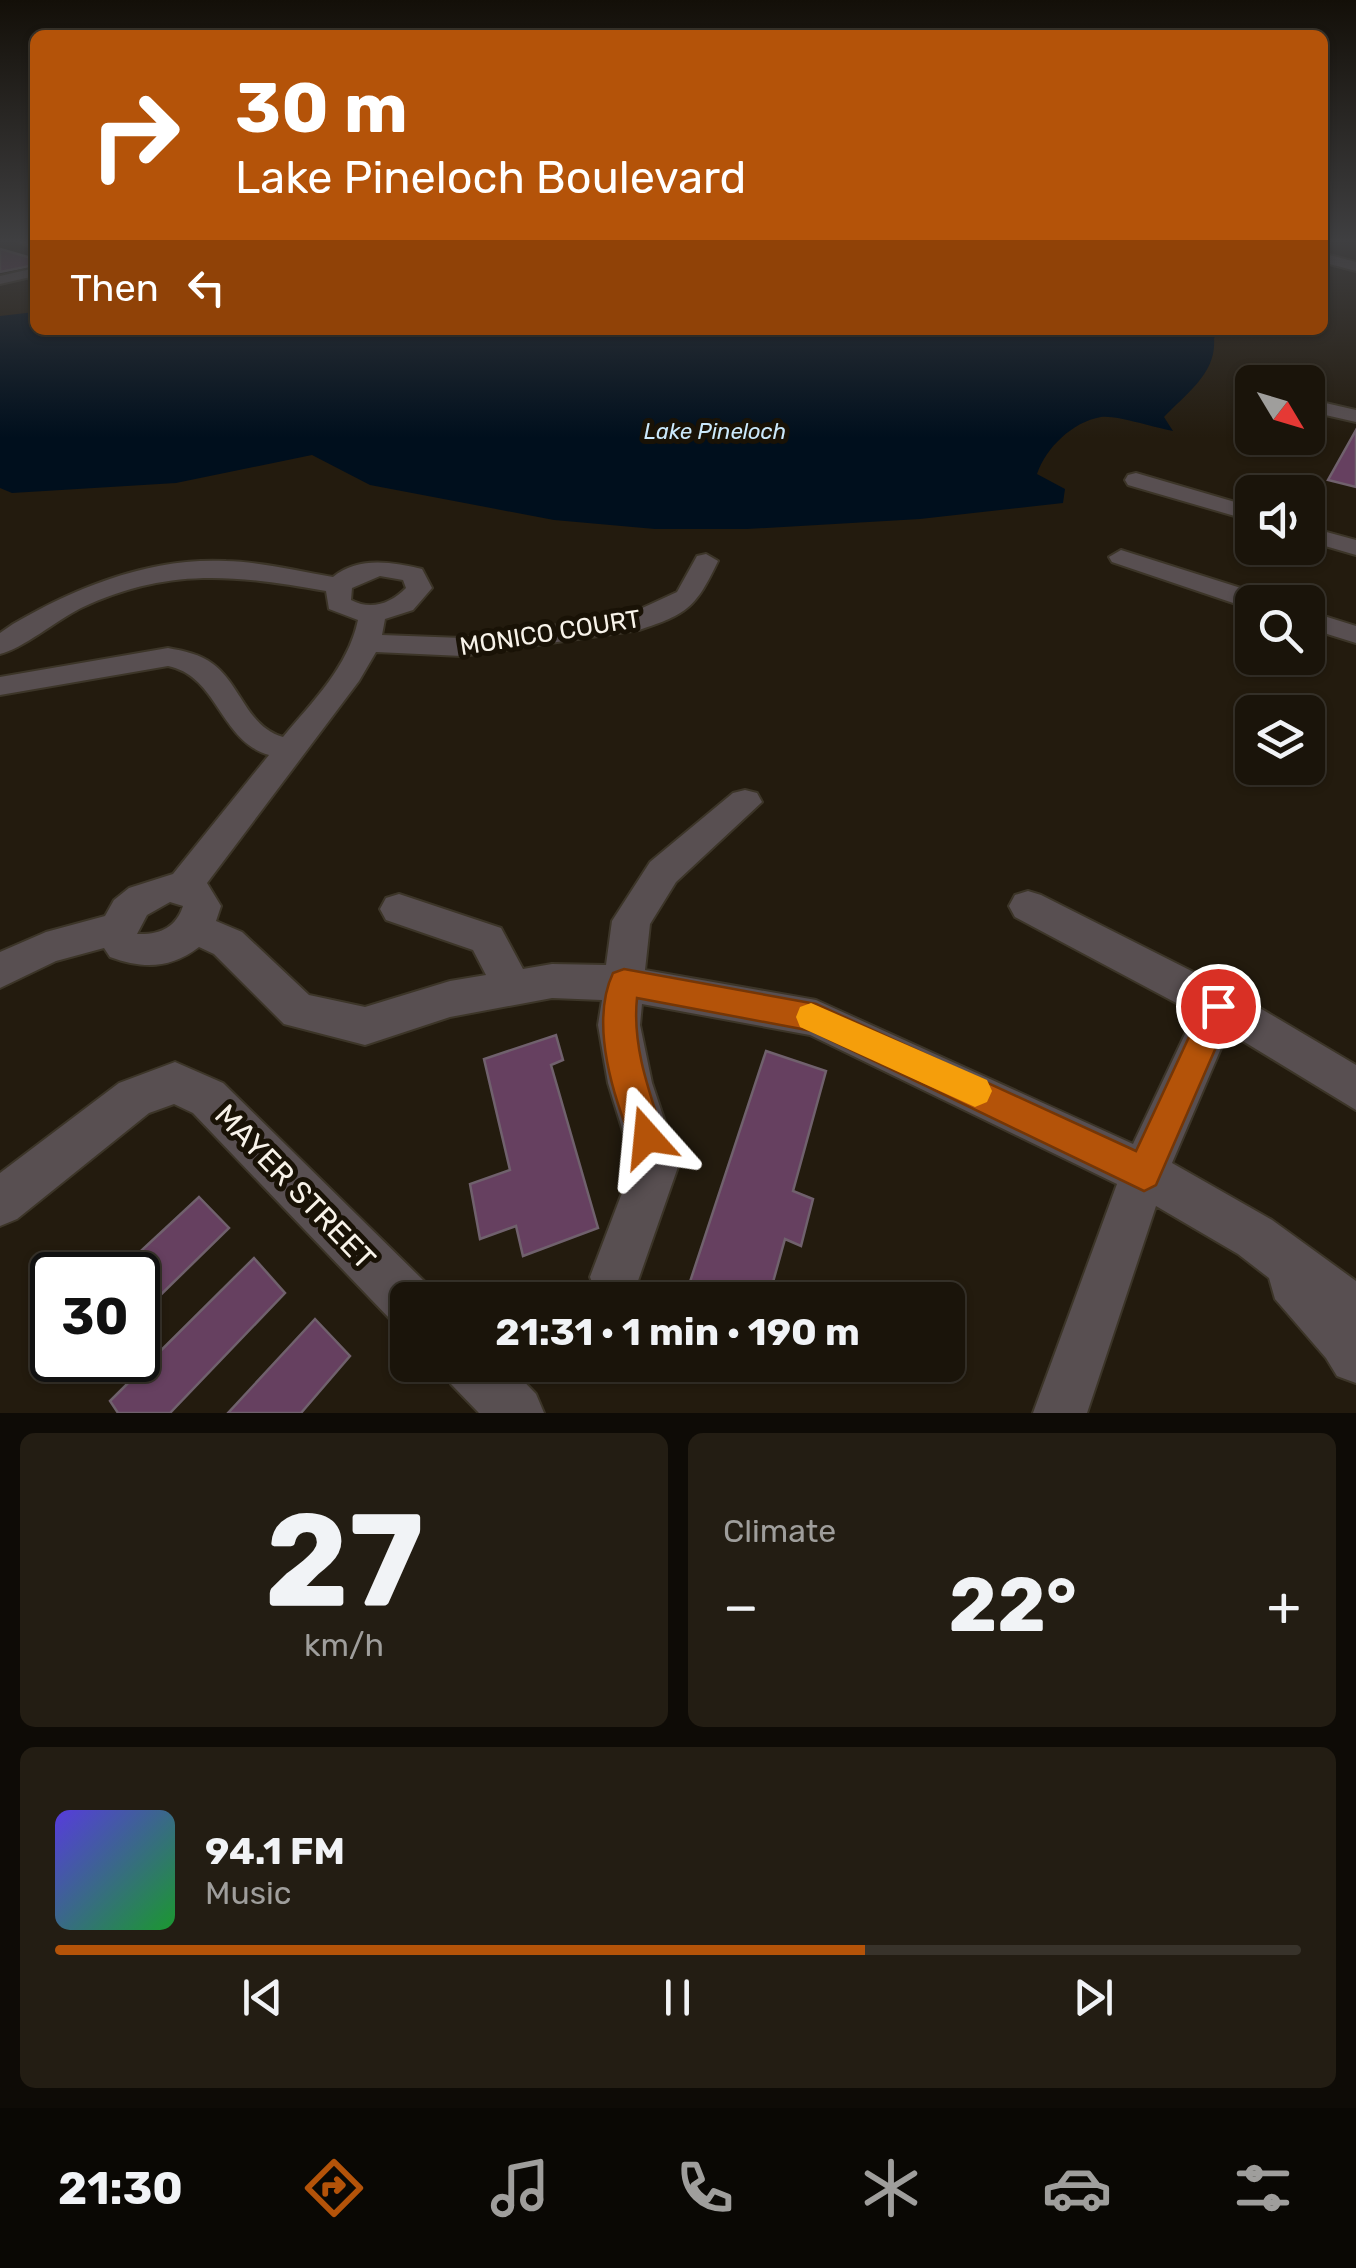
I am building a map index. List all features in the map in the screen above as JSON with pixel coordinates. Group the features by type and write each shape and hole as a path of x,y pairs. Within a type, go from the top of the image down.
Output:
{"street":[{"path":"1325,409 1356,416"},
{"path":"1136,480 1235,509"},
{"path":"1325,539 1356,548"},
{"path":"1120,558 1235,595"},
{"name":"MONICO COURT","path":"370,628 462,647 629,624 657,615 688,597 706,561"},
{"path":"0,646 50,612 84,598 187,570 223,568 339,586"},
{"path":"118,928 124,946 138,952 167,948 188,908 290,750 349,675 370,628 415,596 419,588 413,574 378,568 349,577 339,586 338,602 370,628"},
{"path":"1325,625 1356,635"},
{"path":"0,686 168,657 186,658 226,694 258,740 290,750"},
{"path":"615,1277 656,1164 630,1083 619,1025 631,921 663,872 746,802"},
{"path":"0,971 46,948 118,928 130,908 142,898 170,888 298,1011 366,1026 450,999 552,981 624,982 816,1018 1144,1173 1255,1238 1356,1312"},
{"path":"1028,906 1218,1006 1356,1089"},
{"path":"399,909 487,939 512,986"},
{"path":"1060,1413 1144,1173 1218,1006"},
{"name":"MAYER STREET","path":"0,1202 134,1098 175,1083 208,1098 390,1284"},
{"path":"1255,1238 1345,1338 1356,1358"},
{"path":"487,1382 517,1413"}],"water":[{"name":"Lake Pineloch","path":"30,313 30,335 1217,335 1206,372 1164,417 1173,431 1101,417 1070,430 1054,446 1037,474 1065,489 1063,503 920,519 747,529 655,529 554,520 370,485 312,455 176,483 12,493 0,488 0,316"}],"building":[{"path":"1356,430 1356,487 1328,480"},
{"path":"556,1035 563,1060 551,1065 598,1228 523,1256 516,1226 480,1239 470,1184 510,1170 484,1059"},
{"path":"766,1051 826,1071 793,1191 813,1199 801,1246 785,1239 773,1282 690,1282"},
{"path":"199,1197 229,1228 160,1295 160,1252 140,1252"},
{"path":"254,1258 285,1293 170,1413 118,1413 110,1401 129,1382 160,1382 160,1351"},
{"path":"315,1319 350,1356 301,1413 228,1413"}],"slow traffic":[{"path":"811,1017 975,1091"}],"route":[{"path":"647,1137 630,1083 619,1025 624,982 816,1018 1144,1173 1218,1006"}]}
